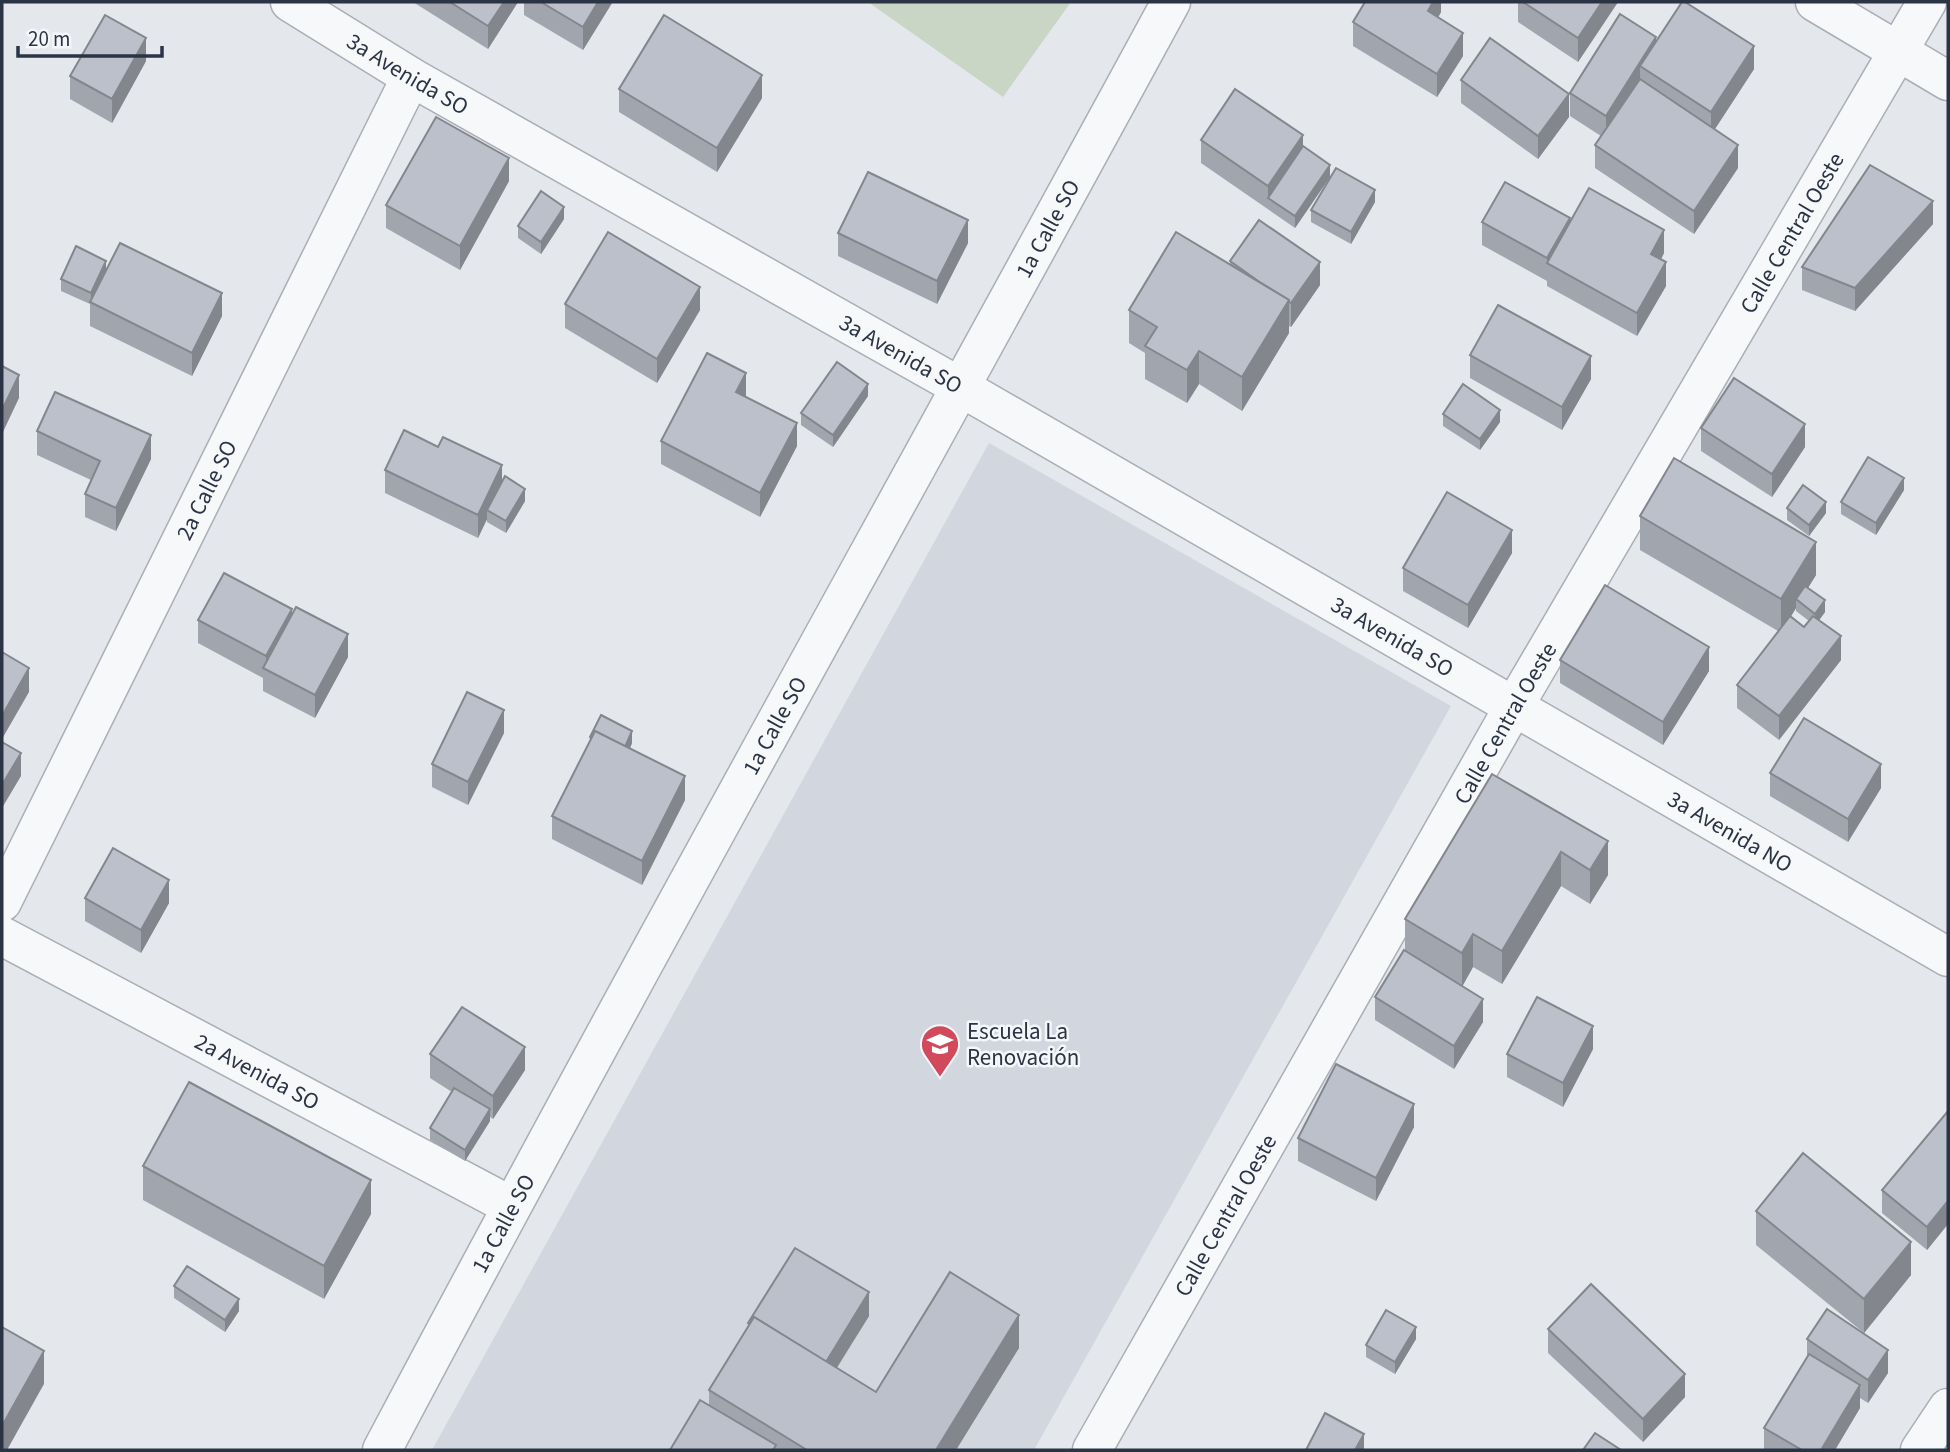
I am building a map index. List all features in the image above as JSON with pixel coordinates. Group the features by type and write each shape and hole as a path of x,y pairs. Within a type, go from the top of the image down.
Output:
{"street":[{"name":"3a Avenida SO","path":"290,2 411,77 962,388 1513,708"},
{"name":"1a Calle SO","path":"382,1450 510,1206 962,388 1171,2"},
{"path":"1815,2 1948,81"},
{"name":"Calle Central Oeste","path":"1092,1450 1513,708 1927,2"},
{"name":"2a Calle SO","path":"2,902 411,77"},
{"name":"3a Avenida NO","path":"1513,708 1948,957"},
{"name":"2a Avenida SO","path":"2,936 510,1206"},
{"path":"1920,1450 1948,1408"}],"shaded area":[{"name":"Escuela La Renovación","path":"989,443 1451,706 1034,1450 432,1450"}],"green space":[{"path":"868,2 1071,2 1003,97"}],"building":[{"path":"450,2 504,2 488,26"},
{"path":"541,2 598,2 583,27"},
{"path":"1365,2 1433,2 1428,11 1463,33 1437,74 1353,22"},
{"path":"1523,2 1602,2 1578,38"},
{"path":"1682,2 1754,46 1711,112 1640,66"},
{"path":"1620,14 1656,37 1606,116 1570,93"},
{"path":"105,15 146,38 112,99 70,76"},
{"path":"664,15 762,75 717,148 619,89"},
{"path":"1490,38 1569,94 1538,136 1461,80"},
{"path":"1640,79 1738,145 1694,211 1595,145"},
{"path":"1235,89 1303,135 1268,186 1201,140"},
{"path":"436,117 509,158 460,246 386,205"},
{"path":"1303,146 1330,165 1295,216 1268,198"},
{"path":"1870,165 1933,201 1855,288 1802,267"},
{"path":"1336,168 1375,190 1351,232 1311,210"},
{"path":"868,172 968,220 937,281 838,233"},
{"path":"1505,182 1570,218 1547,258 1482,222"},
{"path":"1589,188 1664,230 1651,254 1666,262 1637,313 1547,263"},
{"path":"541,191 564,207 541,242 518,226"},
{"path":"1259,220 1320,262 1291,303 1230,261"},
{"path":"608,232 700,287 657,359 565,304"},
{"path":"1176,232 1289,300 1242,377 1199,351 1187,370 1145,346 1157,327 1129,310"},
{"path":"120,243 222,293 192,353 90,302"},
{"path":"76,246 106,261 91,293 61,279"},
{"path":"1498,305 1591,356 1562,407 1470,355"},
{"path":"707,353 746,373 736,392 797,423 760,493 661,441"},
{"path":"837,362 868,384 833,435 801,413"},
{"path":"2,366 19,375 2,410"},
{"path":"1734,378 1805,424 1772,474 1701,428"},
{"path":"1463,384 1500,410 1480,439 1443,414"},
{"path":"55,392 151,435 116,508 85,494 100,461 37,431"},
{"path":"404,430 438,447 443,437 502,465 478,515 385,470"},
{"path":"1868,457 1904,478 1876,523 1841,502"},
{"path":"1674,458 1816,542 1781,599 1640,516"},
{"path":"505,476 525,489 506,521 487,510"},
{"path":"1803,485 1826,502 1809,525 1787,508"},
{"path":"1447,492 1512,530 1468,605 1403,568"},
{"path":"224,573 292,609 266,656 198,620"},
{"path":"1605,585 1709,647 1663,722 1560,660"},
{"path":"1805,586 1825,600 1815,614 1796,599"},
{"path":"296,607 348,634 315,695 263,668"},
{"path":"1790,616 1804,627 1813,616 1841,636 1779,716 1737,685"},
{"path":"2,652 29,668 2,716"},
{"path":"467,692 504,710 468,782 432,764"},
{"path":"601,715 632,731 625,747 595,731 590,737"},
{"path":"1804,718 1881,764 1848,819 1770,773"},
{"path":"595,731 685,776 642,861 552,816"},
{"path":"2,742 21,753 2,785"},
{"path":"1492,774 1608,841 1590,870 1561,852 1502,951 1473,934 1462,953 1405,919"},
{"path":"113,848 169,880 141,930 85,898"},
{"path":"1404,950 1483,999 1454,1046 1375,997"},
{"path":"1537,997 1593,1026 1563,1083 1507,1054"},
{"path":"462,1007 525,1047 493,1096 430,1054"},
{"path":"1336,1064 1414,1104 1376,1178 1298,1138"},
{"path":"189,1082 371,1180 324,1266 143,1166"},
{"path":"454,1088 490,1109 465,1150 430,1128"},
{"path":"1948,1111 1948,1201 1927,1227 1882,1190"},
{"path":"1803,1153 1911,1242 1864,1299 1756,1211"},
{"path":"795,1248 869,1292 826,1362 754,1317 750,1324 748,1323"},
{"path":"187,1266 239,1299 225,1320 174,1286"},
{"path":"950,1272 1019,1315 936,1450 807,1450 709,1390 754,1317 876,1392"},
{"path":"1591,1284 1685,1374 1643,1419 1548,1329"},
{"path":"1827,1309 1888,1350 1868,1380 1807,1339"},
{"path":"1386,1310 1416,1327 1395,1362 1366,1345"},
{"path":"2,1327 44,1351 2,1426"},
{"path":"1809,1354 1860,1385 1821,1450 1802,1450 1764,1428"},
{"path":"700,1400 776,1445 773,1450 670,1450"},
{"path":"1325,1413 1364,1434 1355,1450 1306,1450"},
{"path":"1595,1433 1621,1450 1583,1450"}],"place":[{"name":"Escuela La Renovación","path":"940,1078"}]}
